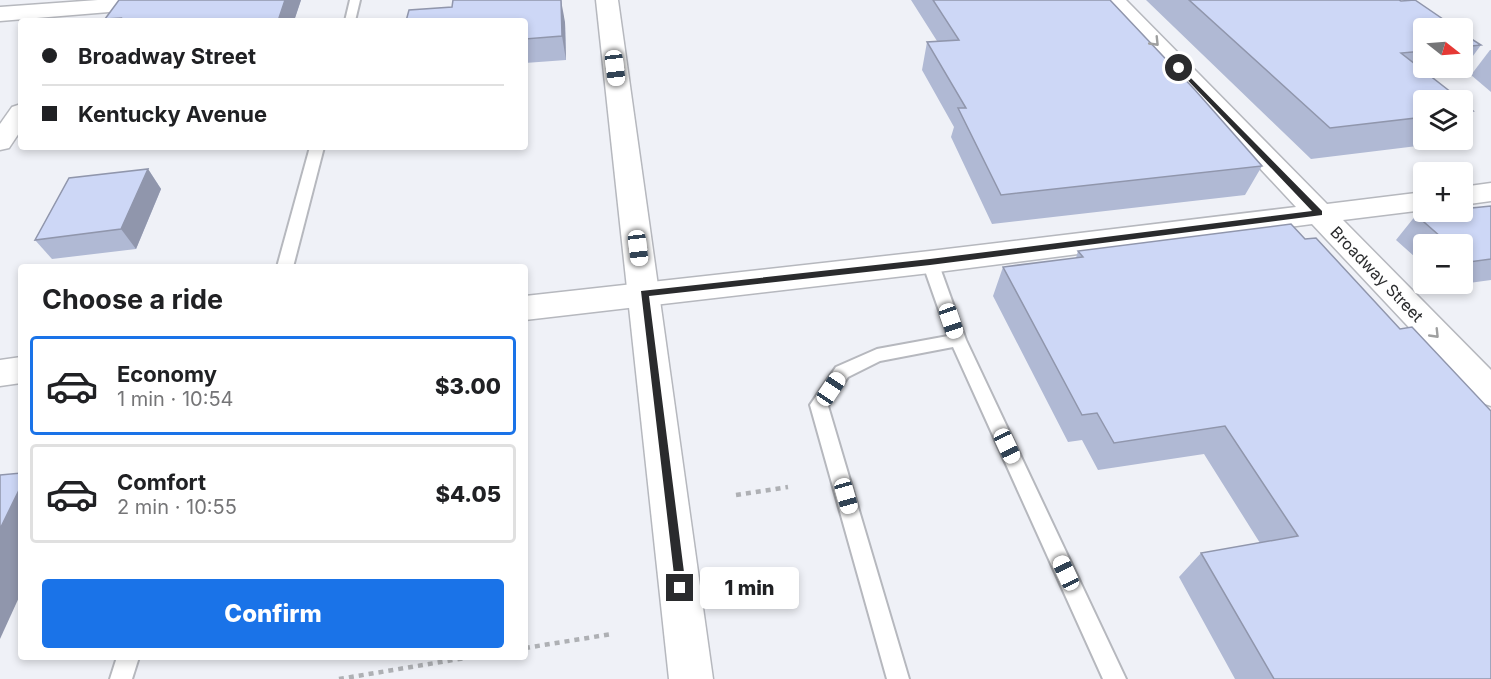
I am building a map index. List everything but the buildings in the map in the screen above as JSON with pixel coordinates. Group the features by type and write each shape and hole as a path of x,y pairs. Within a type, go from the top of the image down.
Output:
{"street":[{"path":"0,14 92,9 182,0"},
{"path":"607,0 691,679"},
{"name":"Broadway Street","path":"1114,0 1491,392"},
{"path":"0,142 18,116"},
{"path":"1473,194 1491,192"},
{"path":"528,308 930,262 1413,202"},
{"path":"0,373 18,370"}],"lane":[{"path":"351,18 355,0"},
{"path":"286,264 316,150"},
{"path":"930,262 958,340 1114,679"},
{"path":"898,679 819,405 842,372 877,355 958,340"},
{"path":"121,679 127,660"}],"path":[{"path":"736,495 788,487"},
{"path":"528,648 612,634"},
{"path":"339,679 453,660"}],"route":[{"path":"680,588 644,293 930,262 1319,213 1179,68"}]}
